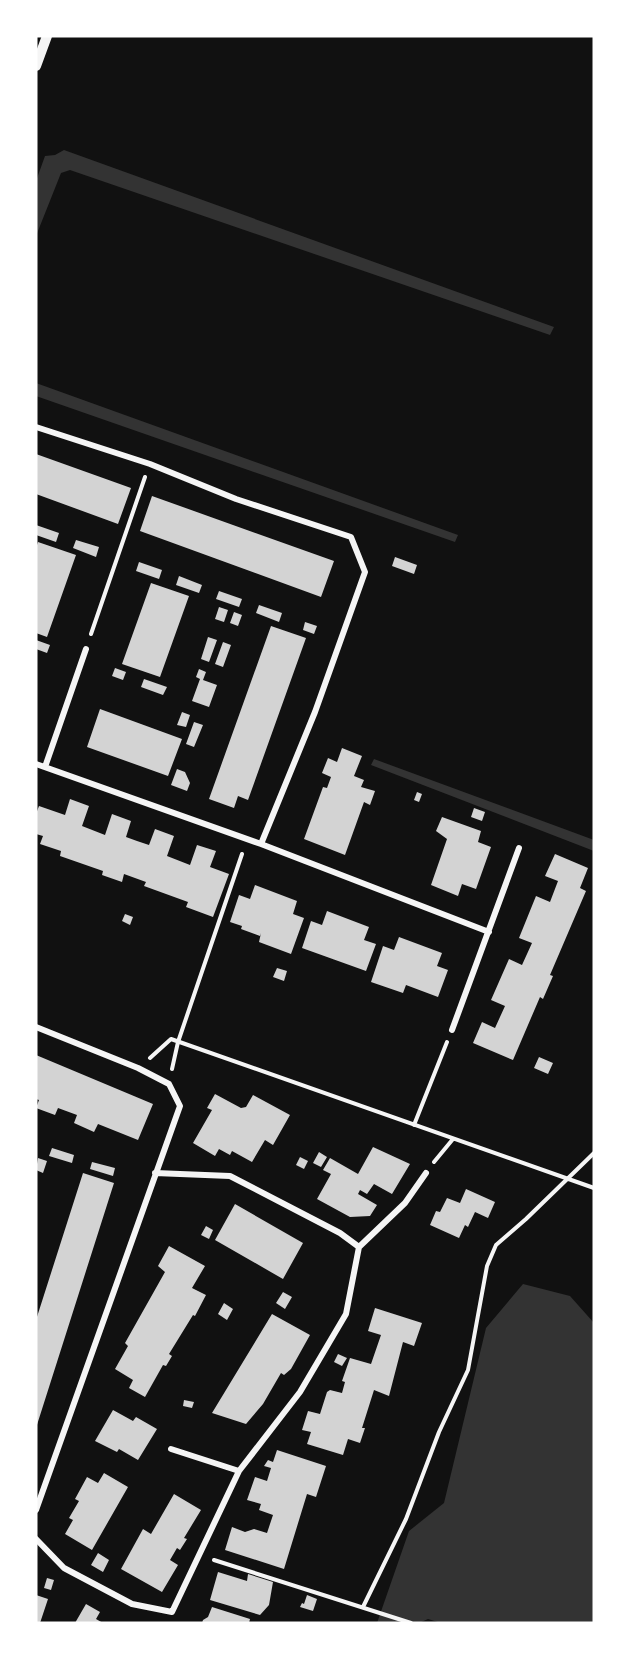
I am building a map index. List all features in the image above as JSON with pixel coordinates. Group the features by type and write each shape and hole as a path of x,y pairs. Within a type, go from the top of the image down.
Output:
{"street":[{"path":"36,66 47,36"},
{"path":"36,427 150,464 236,499 351,537 365,572 315,712 261,844"},
{"path":"45,767 86,649"},
{"path":"36,764 261,844 489,932"},
{"path":"452,1030 519,848"},
{"path":"36,1027 138,1068 169,1084 180,1106 36,1510"},
{"path":"155,1173 230,1176 340,1233 359,1247"},
{"path":"36,1539 64,1568 132,1604 172,1612 239,1471 300,1392 346,1314 359,1247 405,1203 426,1173"},
{"path":"171,1449 239,1471"}],"path":[{"path":"86,649 150,464"},
{"path":"169,1084 178,1042 247,839"},
{"path":"414,1125 452,1030"},
{"path":"138,1068 171,1039 594,1188"},
{"path":"426,1173 453,1139"},
{"path":"363,1607 406,1519 439,1432 468,1370 487,1266 496,1245 594,1153"},
{"path":"199,1555 411,1623"}],"shaded area":[{"path":"64,150 554,327 550,335 70,170 61,173 36,236 36,181 45,156 55,155"},
{"path":"36,383 458,535 455,542 36,396"},
{"path":"374,759 594,840 594,851 371,765"},
{"path":"523,1284 570,1296 594,1323 594,1623 441,1623 428,1619 419,1623 377,1623 409,1531 444,1503 486,1328"}],"building":[{"path":"36,454 131,488 118,524 36,494"},
{"path":"152,496 334,561 321,597 140,531"},
{"path":"36,525 59,533 56,542 36,535"},
{"path":"76,540 99,547 96,557 73,548"},
{"path":"38,542 76,555 47,637 36,633 36,548"},
{"path":"395,557 417,565 414,574 392,566"},
{"path":"139,562 162,570 159,579 136,571"},
{"path":"179,576 202,585 199,593 176,585"},
{"path":"151,583 189,596 160,677 122,664"},
{"path":"219,591 242,599 239,607 216,599"},
{"path":"259,605 282,613 279,622 256,613"},
{"path":"219,607 228,610 224,622 215,619"},
{"path":"234,612 242,615 238,626 230,623"},
{"path":"305,622 317,626 314,634 303,630"},
{"path":"271,626 306,638 248,800 238,796 234,808 209,799"},
{"path":"208,637 217,640 209,662 201,659"},
{"path":"36,640 50,645 47,653 36,649"},
{"path":"223,642 231,645 223,667 215,664"},
{"path":"115,668 126,672 123,680 112,676"},
{"path":"199,669 206,672 203,680 217,685 209,707 192,701 200,679 196,677"},
{"path":"144,679 167,687 163,695 141,687"},
{"path":"100,709 182,739 168,776 87,747"},
{"path":"182,712 190,715 186,727 177,725"},
{"path":"194,722 203,725 194,747 186,744"},
{"path":"342,748 362,756 354,776 364,780 361,787 375,791 370,805 364,802 345,855 304,839 323,787 327,788 331,777 322,773 328,758 337,762"},
{"path":"177,769 185,772 190,783 187,791 171,785"},
{"path":"417,792 422,794 419,802 414,800"},
{"path":"70,799 89,806 82,826 105,835 112,814 131,821 126,837 137,841 149,845 155,829 174,836 167,856 190,865 197,845 216,851 210,867 229,874 213,917 186,907 188,902 144,886 146,882 124,874 122,882 102,875 103,871 60,856 61,851 40,844 43,836 36,834 36,814 39,806 65,815"},
{"path":"474,808 485,812 482,821 471,817"},
{"path":"442,817 481,831 478,842 491,847 476,889 462,884 458,896 431,885 447,839 436,831"},
{"path":"555,854 588,868 580,888 586,891 550,975 553,976 543,999 540,997 513,1060 473,1043 482,1022 495,1028 505,1006 491,1000 509,959 522,965 532,943 519,938 536,896 550,902 558,881 545,876"},
{"path":"255,885 297,901 293,914 304,918 291,954 259,942 261,933 260,936 230,922 239,895 250,899"},
{"path":"327,911 369,927 364,940 376,944 366,971 302,948 311,921 322,925"},
{"path":"125,914 133,917 130,925 122,921"},
{"path":"399,937 442,953 437,966 448,970 438,997 406,985 403,993 371,982 383,946 394,950"},
{"path":"277,968 287,971 284,981 273,977"},
{"path":"36,1055 153,1104 138,1140 98,1124 94,1132 74,1123 77,1115 58,1108 55,1115 36,1108 39,1100 36,1099"},
{"path":"539,1057 553,1063 548,1074 534,1068"},
{"path":"215,1094 241,1108 246,1107 253,1095 290,1115 273,1145 265,1140 252,1162 232,1151 230,1155 219,1149 215,1156 193,1143 212,1110 207,1108"},
{"path":"373,1147 410,1164 392,1194 374,1184 367,1194 360,1190 358,1194 377,1205 370,1216 350,1217 317,1199 331,1174 323,1170 330,1158 358,1174"},
{"path":"52,1148 74,1155 72,1163 49,1156"},
{"path":"319,1152 327,1157 321,1167 313,1163"},
{"path":"300,1157 308,1161 304,1169 296,1165"},
{"path":"38,1158 47,1161 43,1173 36,1170"},
{"path":"92,1162 115,1168 113,1176 90,1169"},
{"path":"83,1173 114,1183 36,1428 36,1320"},
{"path":"466,1189 495,1202 488,1218 475,1212 468,1227 465,1225 459,1238 430,1225 436,1211 440,1212 447,1198 460,1203"},
{"path":"235,1204 303,1243 283,1279 215,1240"},
{"path":"206,1226 213,1230 209,1239 201,1235"},
{"path":"169,1246 205,1266 192,1288 206,1295 195,1316 193,1315 169,1354 172,1356 166,1366 163,1365 145,1397 129,1388 133,1380 115,1369 128,1346 125,1343 165,1272 158,1266"},
{"path":"283,1292 292,1297 285,1309 276,1303"},
{"path":"224,1303 233,1309 227,1320 218,1314"},
{"path":"375,1308 422,1323 414,1346 403,1342 389,1396 374,1390 362,1428 365,1428 360,1443 348,1439 343,1455 307,1444 311,1432 302,1430 308,1411 320,1414 327,1392 330,1390 342,1393 345,1382 342,1381 350,1358 371,1364 381,1335 368,1331"},
{"path":"272,1314 310,1335 291,1369 284,1375 281,1373 263,1404 246,1424 212,1413"},
{"path":"338,1354 347,1358 342,1366 334,1362"},
{"path":"184,1400 194,1402 192,1408 183,1406"},
{"path":"113,1410 133,1421 136,1417 157,1429 138,1460 119,1449 117,1452 95,1441"},
{"path":"277,1450 326,1466 316,1497 307,1494 284,1569 225,1550 232,1527 245,1532 254,1529 267,1533 273,1515 259,1510 261,1504 247,1500 255,1477 267,1481 271,1468 264,1466 268,1460 273,1462"},
{"path":"104,1473 128,1487 92,1550 65,1534 73,1520 69,1518 79,1501 75,1499 87,1477 98,1483"},
{"path":"174,1494 201,1510 184,1538 187,1539 180,1550 177,1548 170,1560 178,1565 162,1592 121,1569 143,1529 151,1534"},
{"path":"98,1553 109,1560 103,1572 91,1565"},
{"path":"218,1572 247,1581 248,1574 273,1582 269,1605 260,1615 210,1600"},
{"path":"47,1578 54,1580 51,1590 44,1588"},
{"path":"36,1595 48,1599 40,1623 36,1623"},
{"path":"307,1595 317,1599 313,1611 300,1607 302,1603 304,1604"},
{"path":"86,1604 100,1612 96,1619 103,1623 75,1623"},
{"path":"212,1607 250,1619 249,1623 202,1623 208,1617"}]}
